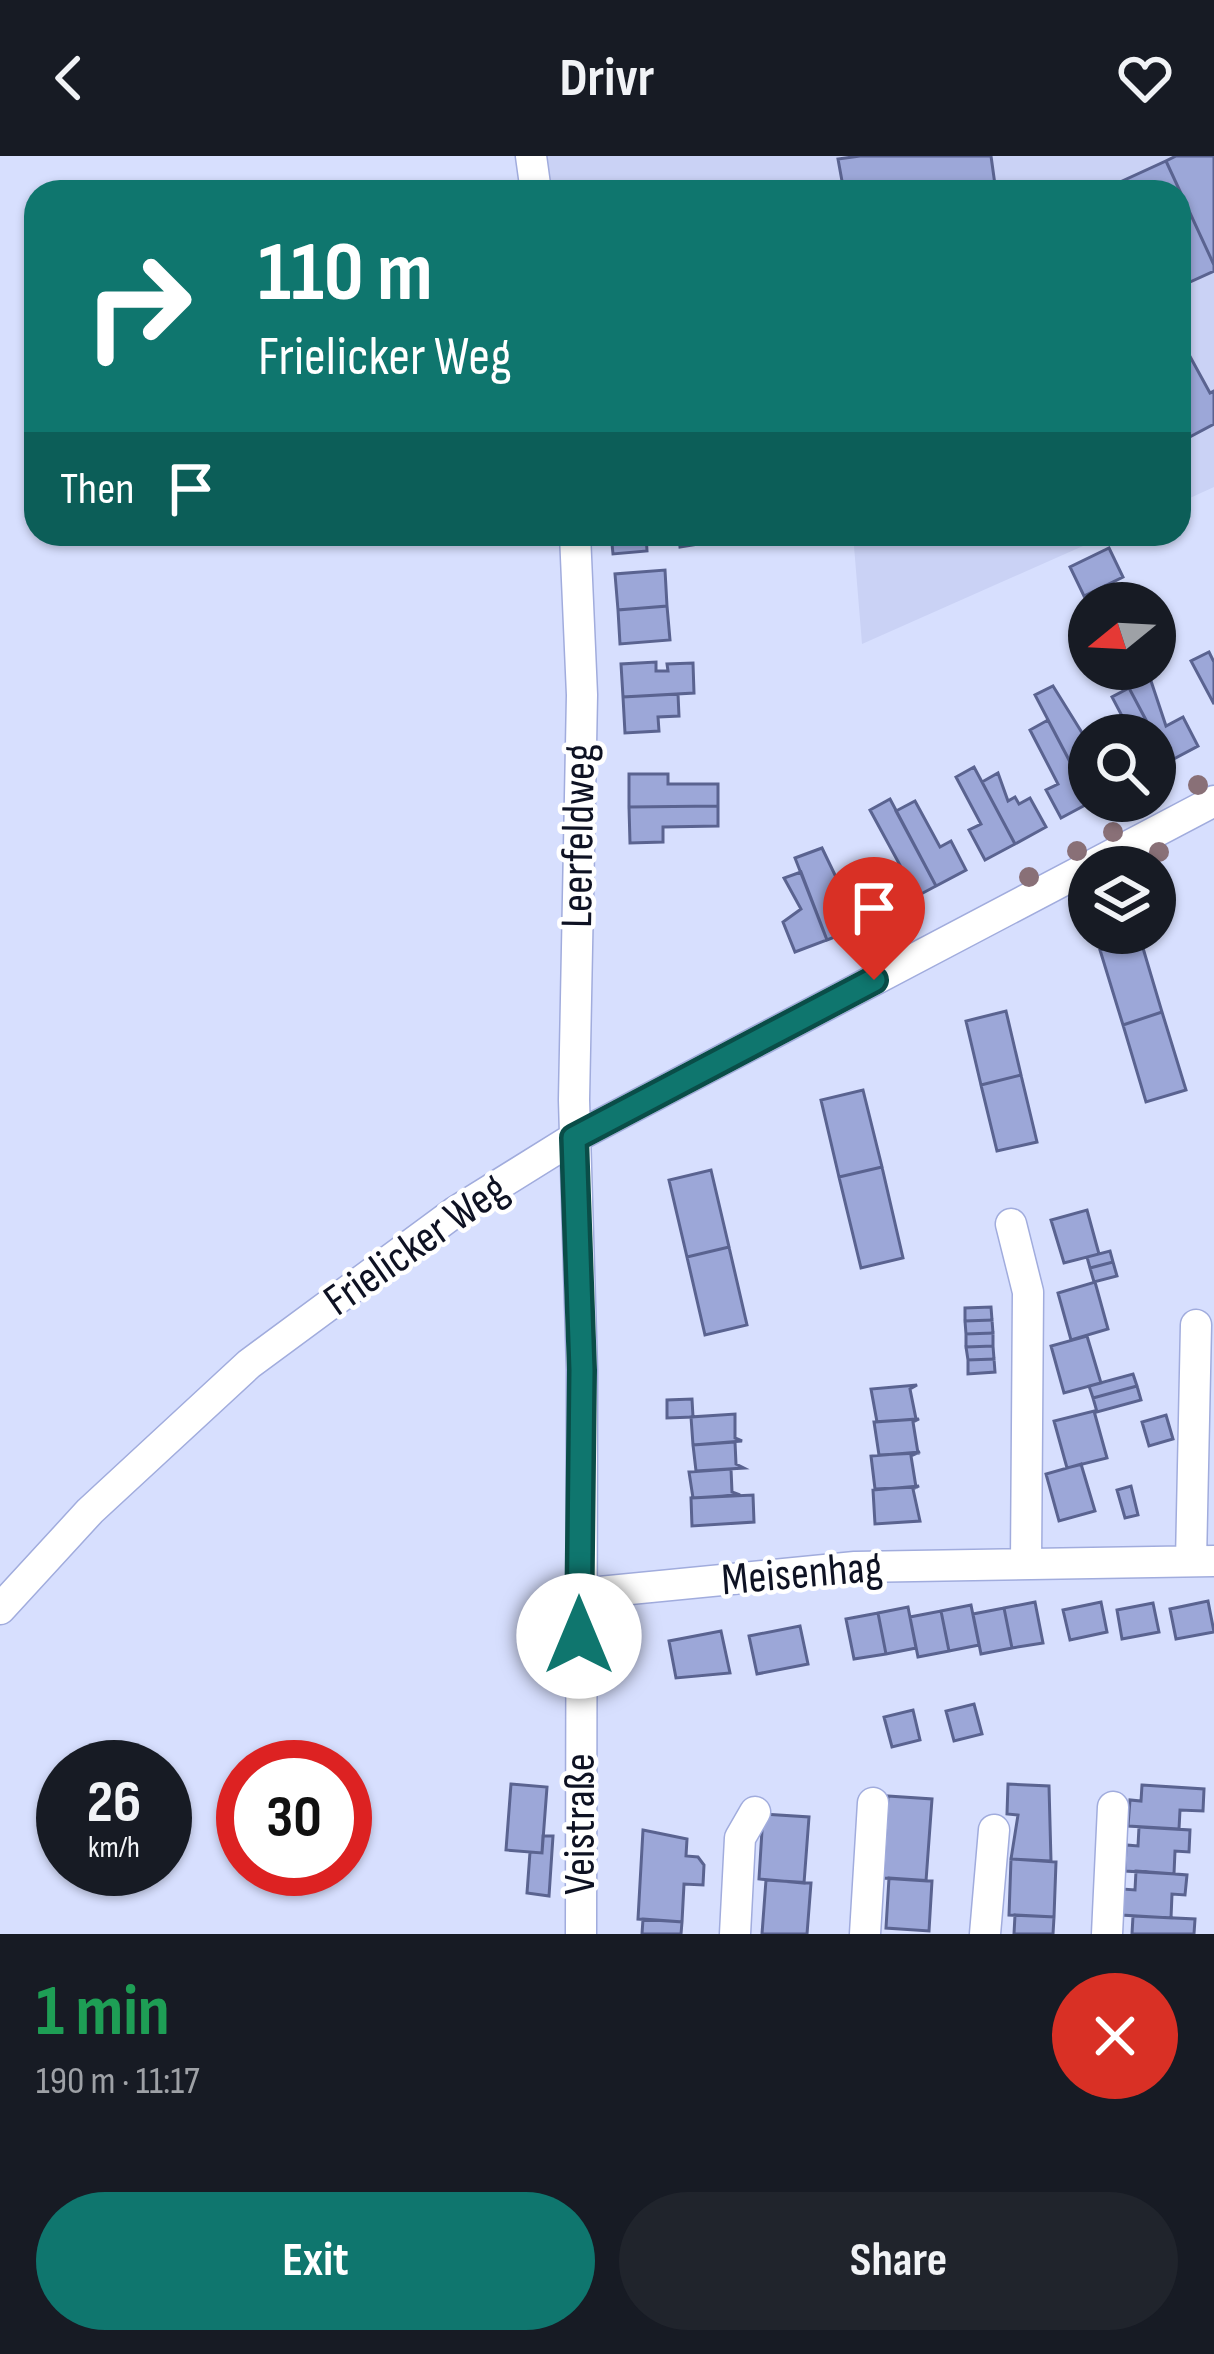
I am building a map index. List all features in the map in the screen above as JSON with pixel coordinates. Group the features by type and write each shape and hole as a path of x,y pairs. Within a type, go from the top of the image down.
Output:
{"street":[{"name":"Leerfeldweg","path":"574,1138 582,694 576,546"},
{"name":"Frielicker Weg","path":"0,1609 90,1511 249,1364 455,1212 574,1138 1214,801"},
{"name":"Veistraße","path":"574,1138 582,1370 581,1934"},
{"path":"1011,1224 1028,1292 1026,1562"},
{"name":"Meisenhag","path":"579,1594 855,1567 1203,1561 1196,1325"},
{"path":"865,1934 874,1803"},
{"path":"1107,1934 1113,1807"},
{"path":"735,1934 740,1838 754,1812"},
{"path":"985,1934 994,1831"}],"shaded area":[{"path":"545,156 1214,156 1214,487 1191,498 1191,180 548,180"},
{"path":"854,546 1083,546 862,644"}],"building":[{"path":"991,156 994,180 842,180 838,159"},
{"path":"1176,156 1214,156 1214,265 1191,215 1191,180 1175,180 1166,161"},
{"path":"1166,161 1175,180 1125,180"},
{"path":"1191,215 1214,265 1214,271 1191,282"},
{"path":"1191,358 1210,393 1214,391 1214,424 1191,436"},
{"path":"612,546 647,546 647,551 613,554"},
{"path":"1109,548 1123,577 1113,582 1077,582 1070,567"},
{"path":"665,570 667,606 618,610 615,574"},
{"path":"667,606 670,640 620,644 618,610"},
{"path":"1209,652 1214,662 1214,704 1191,661"},
{"path":"656,662 656,671 668,671 667,664 693,663 694,693 623,697 621,664"},
{"path":"1053,686 1070,714 1068,758 1035,695"},
{"path":"1130,690 1154,690 1162,714 1143,714"},
{"path":"1130,690 1143,714 1121,714 1112,697"},
{"path":"678,694 679,716 658,717 659,731 625,733 623,697"},
{"path":"1183,717 1198,746 1176,758 1176,721"},
{"path":"1048,720 1068,758 1068,814 1061,818 1046,790 1058,784 1030,730"},
{"path":"974,767 1015,844 985,860 969,830 981,824 956,777"},
{"path":"998,773 1008,801 1015,797 1019,804 1030,798 1046,827 1015,844 982,782"},
{"path":"629,774 668,774 668,784 718,784 718,806 629,807"},
{"path":"890,799 936,886 906,902 890,872 901,867 870,810"},
{"path":"915,801 940,847 951,841 966,870 936,886 896,811"},
{"path":"718,806 718,826 663,827 663,842 630,843 629,807"},
{"path":"822,848 860,927 827,940 795,858"},
{"path":"869,870 889,909 874,917 854,878"},
{"path":"801,872 827,940 795,952 783,922 801,909 784,878"},
{"path":"1101,954 1145,954 1162,1012 1123,1025"},
{"path":"1006,1011 1021,1075 981,1085 966,1021"},
{"path":"1162,1012 1186,1090 1146,1102 1123,1025"},
{"path":"1021,1075 1037,1142 997,1151 981,1085"},
{"path":"863,1090 882,1167 839,1177 821,1100"},
{"path":"882,1167 903,1258 861,1268 839,1177"},
{"path":"711,1170 729,1247 687,1257 669,1180"},
{"path":"1087,1210 1099,1254 1064,1263 1051,1220"},
{"path":"729,1247 747,1325 705,1335 687,1257"},
{"path":"1110,1251 1113,1262 1090,1268 1087,1257"},
{"path":"1113,1262 1117,1276 1094,1282 1090,1268"},
{"path":"1095,1282 1108,1329 1071,1340 1058,1293"},
{"path":"991,1307 992,1320 965,1321 965,1308"},
{"path":"992,1320 993,1333 966,1334 965,1321"},
{"path":"993,1333 993,1346 966,1347 966,1334"},
{"path":"1087,1336 1101,1383 1064,1393 1051,1346"},
{"path":"993,1346 994,1359 968,1360 966,1347"},
{"path":"994,1359 995,1372 968,1374 968,1360"},
{"path":"1133,1374 1137,1386 1093,1398 1089,1386"},
{"path":"917,1385 910,1389 916,1419 877,1422 871,1389"},
{"path":"1137,1386 1141,1400 1097,1412 1093,1398"},
{"path":"692,1399 693,1417 667,1418 667,1400"},
{"path":"1094,1411 1107,1458 1067,1468 1054,1421"},
{"path":"735,1414 735,1438 742,1441 693,1445 691,1417"},
{"path":"1166,1415 1173,1439 1149,1446 1142,1422"},
{"path":"919,1419 913,1422 918,1453 879,1455 874,1422"},
{"path":"735,1442 736,1464 744,1468 696,1471 693,1445"},
{"path":"920,1452 911,1456 916,1487 875,1489 871,1456"},
{"path":"1081,1464 1095,1511 1059,1521 1046,1474"},
{"path":"731,1469 732,1492 740,1495 693,1498 689,1472"},
{"path":"919,1486 913,1489 920,1521 875,1524 873,1490"},
{"path":"1131,1486 1138,1515 1125,1518 1117,1490"},
{"path":"753,1495 754,1522 692,1526 691,1498"},
{"path":"1208,1601 1214,1632 1176,1639 1170,1609"},
{"path":"1035,1602 1043,1643 1012,1648 1004,1608"},
{"path":"1101,1602 1107,1632 1070,1640 1063,1610"},
{"path":"1153,1603 1159,1632 1122,1639 1117,1610"},
{"path":"971,1605 979,1645 949,1651 941,1611"},
{"path":"908,1607 916,1648 886,1654 878,1613"},
{"path":"1004,1608 1012,1648 981,1654 973,1614"},
{"path":"941,1611 949,1651 918,1657 910,1617"},
{"path":"878,1613 886,1654 854,1659 846,1619"},
{"path":"800,1626 808,1664 757,1674 749,1636"},
{"path":"721,1631 730,1673 676,1678 669,1641"},
{"path":"974,1704 982,1734 954,1741 946,1711"},
{"path":"913,1710 920,1740 892,1747 884,1717"},
{"path":"511,1784 547,1787 542,1853 506,1850"},
{"path":"1008,1784 1049,1786 1051,1861 1011,1859 1018,1815 1007,1814"},
{"path":"1142,1785 1204,1789 1203,1811 1180,1810 1179,1829 1128,1826 1130,1800 1141,1801"},
{"path":"888,1796 932,1799 926,1881 883,1878"},
{"path":"763,1814 809,1817 804,1883 759,1879"},
{"path":"1139,1827 1190,1830 1189,1852 1175,1851 1174,1874 1125,1871 1126,1845 1138,1846"},
{"path":"643,1830 687,1839 686,1856 698,1857 704,1865 703,1885 684,1884 682,1922 638,1919"},
{"path":"543,1836 553,1836 549,1896 527,1893 530,1852 542,1853"},
{"path":"1011,1859 1056,1862 1054,1917 1009,1915"},
{"path":"1136,1871 1187,1875 1185,1895 1172,1894 1171,1918 1121,1915 1123,1889 1135,1890"},
{"path":"889,1878 932,1881 929,1931 886,1928"},
{"path":"766,1880 811,1883 807,1934 762,1934"},
{"path":"1015,1915 1054,1917 1053,1934 1014,1934"},
{"path":"1133,1916 1195,1919 1194,1934 1132,1934"},
{"path":"643,1919 682,1922 681,1934 642,1934"}],"route":[{"path":"579,1636 582,1370 574,1138 874,980"}]}
